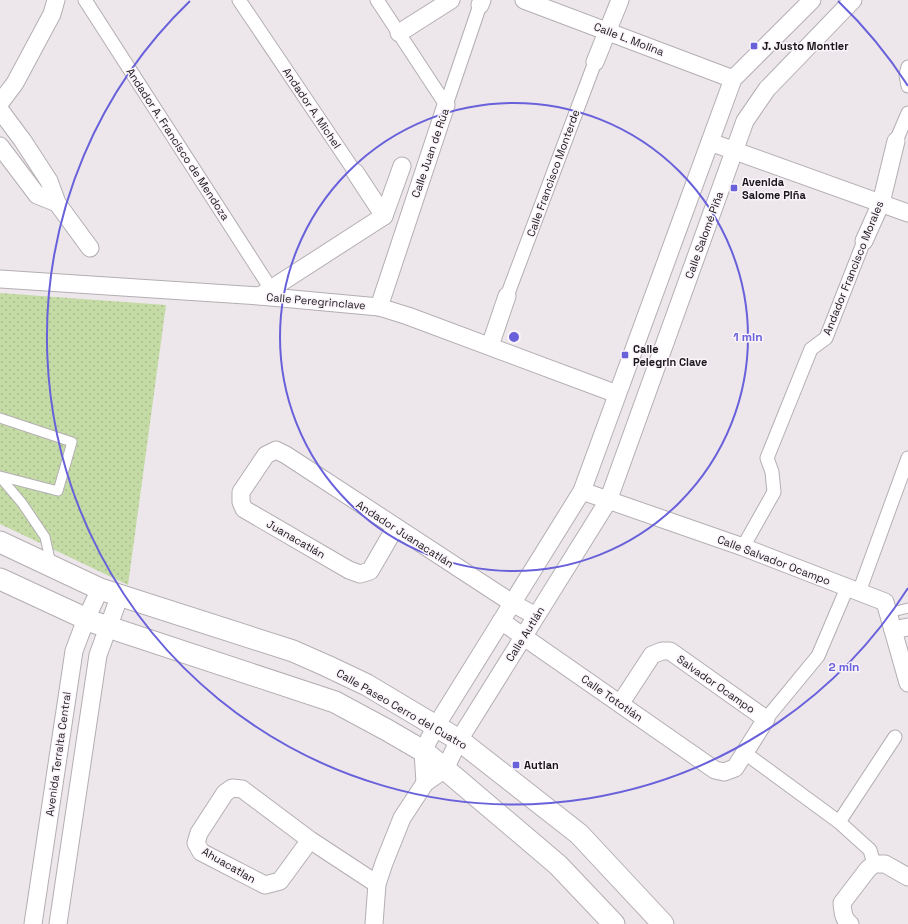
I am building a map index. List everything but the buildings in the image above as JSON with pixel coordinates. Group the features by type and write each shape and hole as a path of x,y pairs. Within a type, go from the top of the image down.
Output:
{"street":[{"path":"0,103 15,83 52,14 56,0"},
{"name":"Andador A. Francisco de Mendoza","path":"85,0 266,293"},
{"name":"Andador A. Michel","path":"239,0 384,216"},
{"path":"377,0 446,105"},
{"path":"399,33 451,0"},
{"name":"Calle L. Molina","path":"524,0 733,79"},
{"name":"Calle Francisco Monterde","path":"490,346 507,296 595,62 620,0"},
{"path":"424,782 422,751 582,491 733,79 812,0"},
{"name":"Calle Salomé Piña","path":"608,501 745,121 767,89 853,0"},
{"name":"Calle Juan de Rúa","path":"379,307 481,3"},
{"path":"908,67 906,75 908,86"},
{"path":"0,110 23,141 49,181 57,203 90,248"},
{"name":"Andador Francisco Morales","path":"743,547 774,492 772,472 767,458 811,349 826,338 881,203 896,141 908,112"},
{"path":"710,142 908,213"},
{"path":"0,146 37,195 57,203"},
{"path":"266,293 384,216 402,166"},
{"name":"Calle Peregrinclave","path":"0,280 266,293 379,307 408,316 617,394"},
{"name":"Juanacatlán","path":"276,450 266,455 241,492 241,502 244,509 348,570 360,574 370,571 395,528"},
{"name":"Andador Juanacatlán","path":"276,450 286,455 395,528 512,603 536,616"},
{"path":"874,864 870,850 839,822 745,754 766,719 818,656 853,590 908,458"},
{"name":"Calle Salvador Ocampo","path":"582,491 743,547 885,602 888,613 900,628 908,683"},
{"name":"Calle Autlán","path":"445,769 459,740 608,501"},
{"name":"Calle Paseo Cerro del Cuatro","path":"0,542 100,589 293,651 367,685 459,740 579,834 663,924"},
{"path":"0,579 86,619 107,627 335,702 387,730 422,751 445,769 558,865 614,924"},
{"name":"Avenida Terralta Central","path":"33,924 74,651 86,619 100,589"},
{"path":"58,924 98,655 120,595"},
{"name":"Calle Tototlán","path":"501,621 715,770 724,772 735,768 745,754"},
{"name":"Salvador Ocampo","path":"620,704 652,655 662,651 670,651 766,719"},
{"path":"839,822 895,737"},
{"path":"374,924 377,884 402,818 424,782 445,769"},
{"name":"Ahuacatlan","path":"310,840 280,881 265,885 201,852 196,843 199,833 225,792 232,788 242,789 310,840 377,884"},
{"path":"846,919 842,903 868,869 874,864 885,864 908,877"}],"lane":[{"path":"0,418 72,442 58,491 0,477"},
{"path":"0,477 22,503 45,537 51,566"},
{"path":"888,613 908,608"}],"green space":[{"path":"0,293 166,305 128,585 0,524"}],"place":[{"name":"J. Justo Montier","path":"754,46"},
{"name":"Avenida Salome Piña","path":"734,188"},
{"name":"Calle Pelegrin Clave","path":"625,355"},
{"name":"Autlan","path":"516,765"}]}
